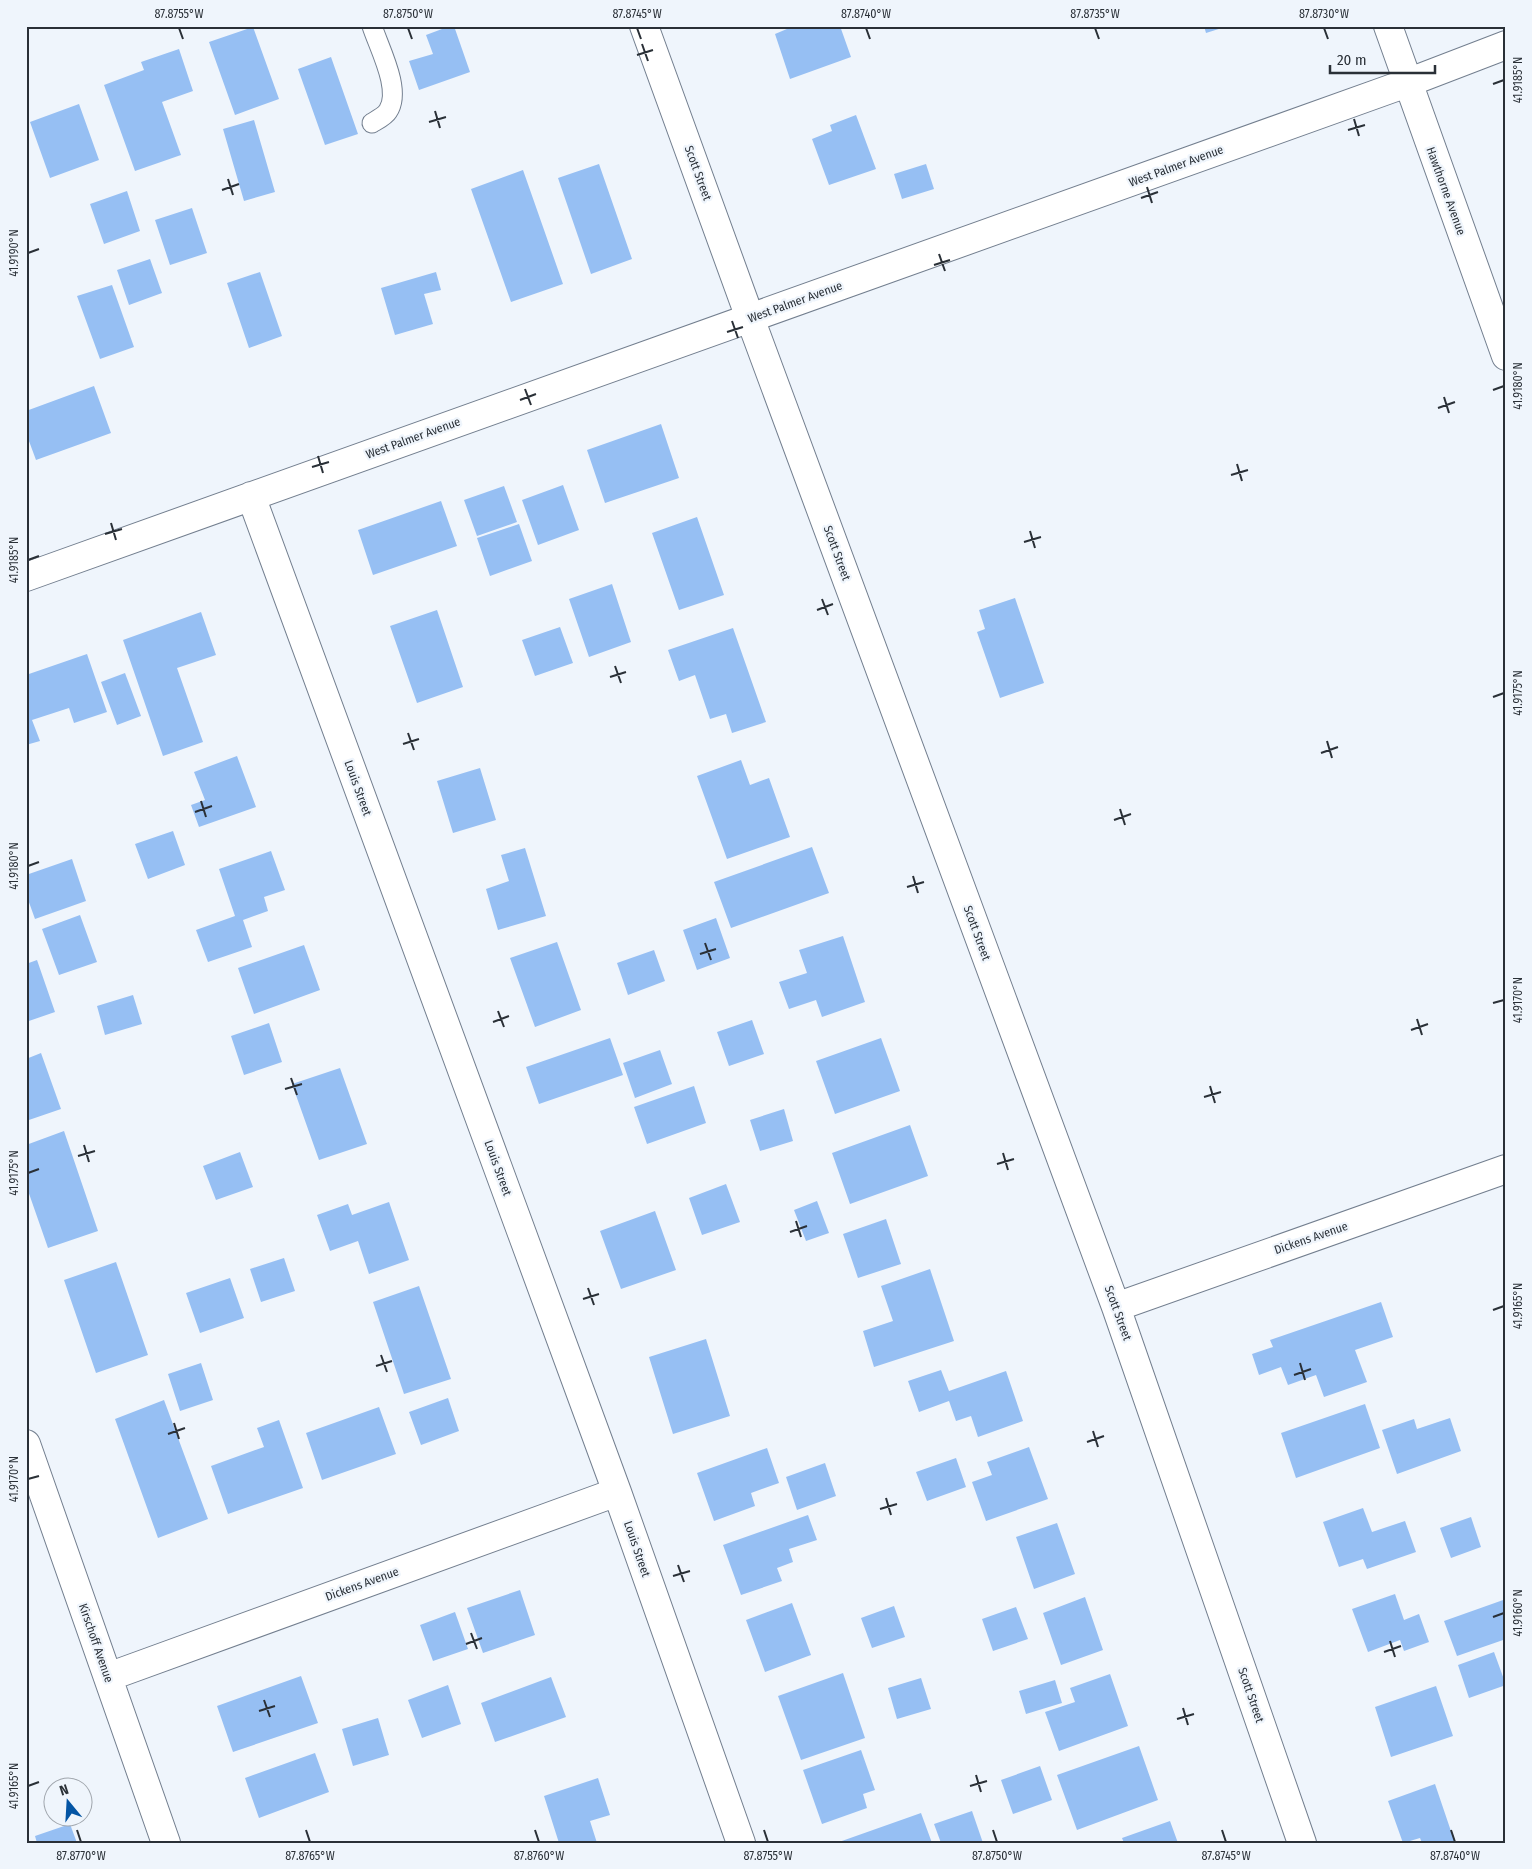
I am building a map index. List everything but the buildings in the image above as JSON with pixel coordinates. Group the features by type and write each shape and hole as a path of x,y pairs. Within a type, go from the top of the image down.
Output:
{"street":[{"name":"Scott Street","path":"644,26 1116,1307 1302,1843"},
{"name":"Hawthorne Avenue","path":"1388,26 1506,356"},
{"name":"West Palmer Avenue","path":"26,576 1407,83 1506,45"},
{"name":"Louis Street","path":"251,496 616,1492 740,1843"},
{"name":"Dickens Avenue","path":"1116,1307 1506,1169"},
{"name":"Kirschoff Avenue","path":"26,1444 166,1843"},
{"name":"Dickens Avenue","path":"108,1676 616,1492"}],"lane":[{"path":"372,26 390,78 393,97 388,112 372,123"}]}
